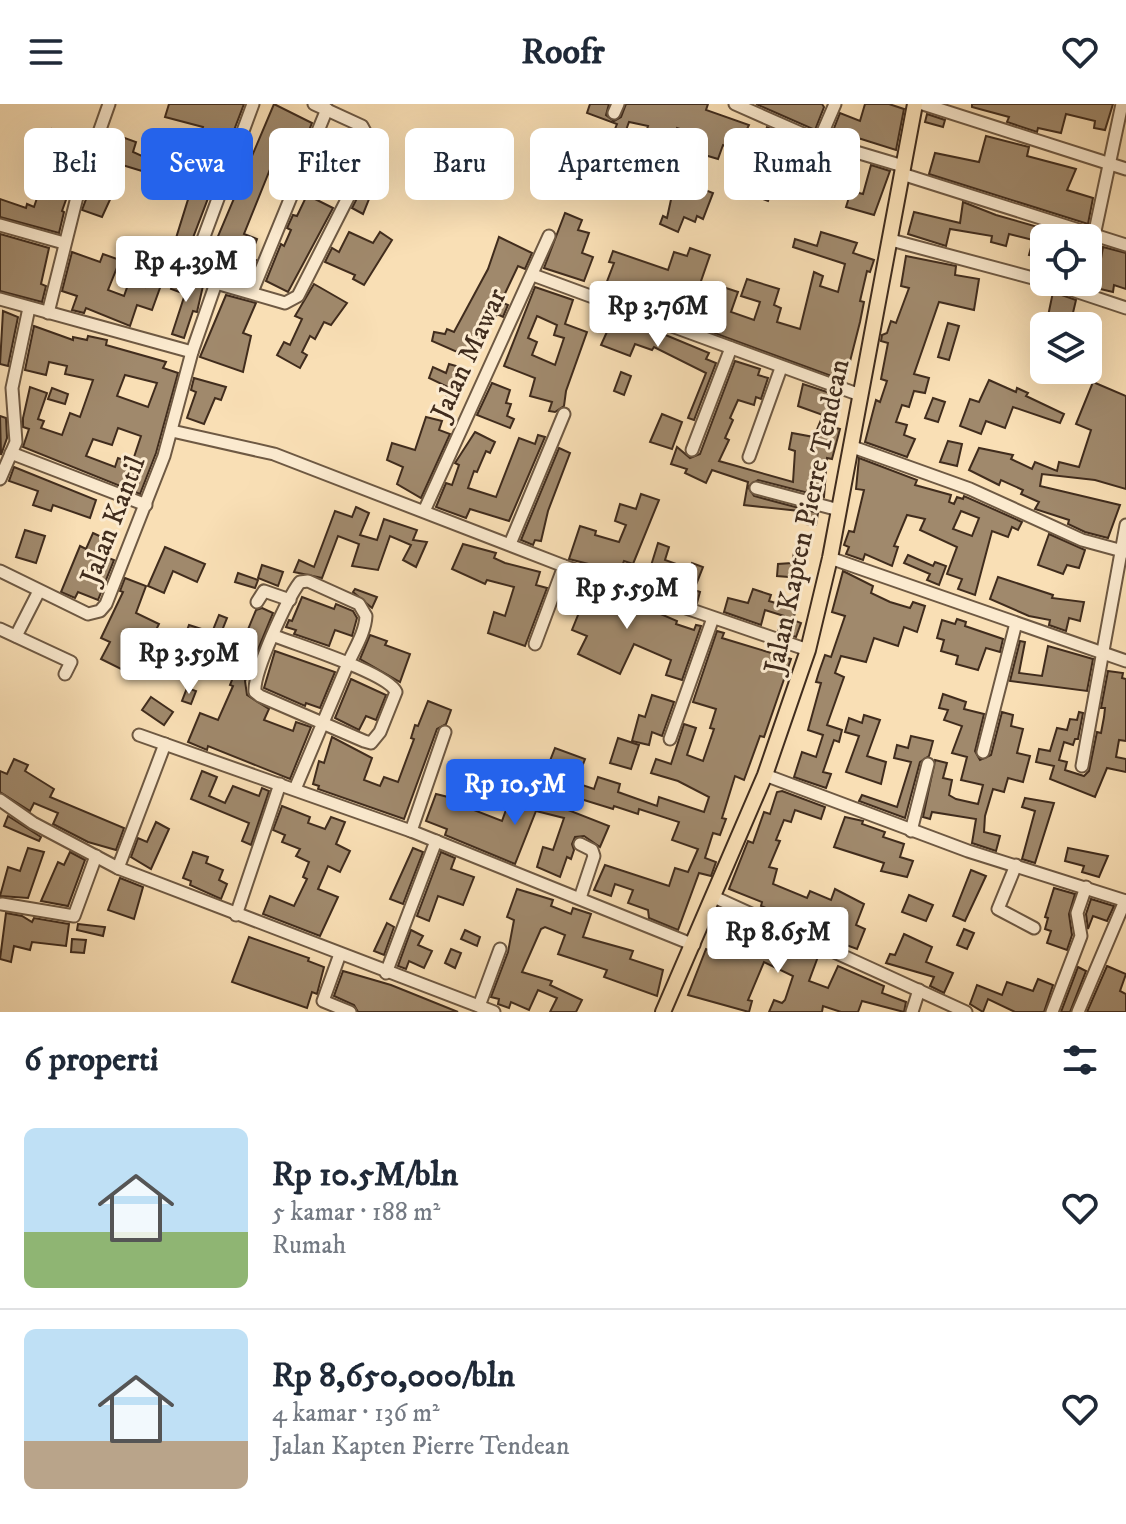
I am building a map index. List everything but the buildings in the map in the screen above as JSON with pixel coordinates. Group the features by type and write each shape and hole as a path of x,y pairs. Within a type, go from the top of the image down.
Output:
{"main road":[{"name":"Jalan Kapten Pierre Tendean","path":"663,1012 765,775 808,650 830,558 915,104"}],"street":[{"path":"48,313 79,189 109,104"},
{"path":"253,104 195,261 196,271 216,283 285,303 295,300 364,166 369,148 367,132 353,120 314,104"},
{"path":"735,104 789,128"},
{"path":"825,128 835,104"},
{"path":"923,104 1126,169"},
{"path":"1098,224 1122,104"},
{"path":"252,292 327,109"},
{"path":"860,155 1060,224"},
{"path":"0,225 64,243"},
{"path":"533,275 549,236"},
{"path":"1102,238 1126,245"},
{"path":"891,240 1030,277"},
{"name":"Jalan Mawar","path":"425,509 533,275 860,395"},
{"name":"Jalan Kantil","path":"0,571 88,614 100,611 146,505 172,431 192,352 216,283"},
{"path":"1101,296 1126,308"},
{"path":"0,299 192,352"},
{"path":"0,479 16,442 12,388 29,308"},
{"path":"692,450 731,348"},
{"path":"749,457 781,368"},
{"path":"510,544 564,414"},
{"path":"172,431 274,454 425,509 564,566 808,650"},
{"path":"850,446 915,467 1071,536 1124,552"},
{"path":"11,453 146,505"},
{"path":"756,488 839,510"},
{"path":"1082,766 1124,552 1126,525"},
{"path":"830,558 1126,661"},
{"path":"535,644 564,566"},
{"path":"275,636 347,665 386,681 396,689 380,732 371,743 323,723 255,692 257,676 290,600 304,580 366,610 363,630 347,665 323,723 295,789"},
{"path":"16,636 39,591"},
{"path":"257,602 264,591 290,600"},
{"path":"670,739 713,618"},
{"path":"983,752 1016,623"},
{"path":"0,629 71,662 65,674"},
{"path":"411,831 445,732"},
{"path":"139,735 411,831 694,945"},
{"path":"118,868 165,744"},
{"path":"911,831 928,764"},
{"path":"765,775 911,831 1126,901 1078,1012"},
{"path":"236,915 280,784"},
{"path":"0,800 33,823 118,868 494,1012"},
{"path":"386,973 436,841"},
{"path":"580,844 594,853 580,898"},
{"path":"2,904 74,916 96,856"},
{"path":"1016,865 998,909 1034,928"},
{"path":"1052,1012 1081,936 1077,913 1086,887"},
{"path":"714,897 966,1012"},
{"path":"479,1006 500,949"},
{"path":"340,954 323,1001 350,1012"},
{"path":"912,1012 919,990"}]}
